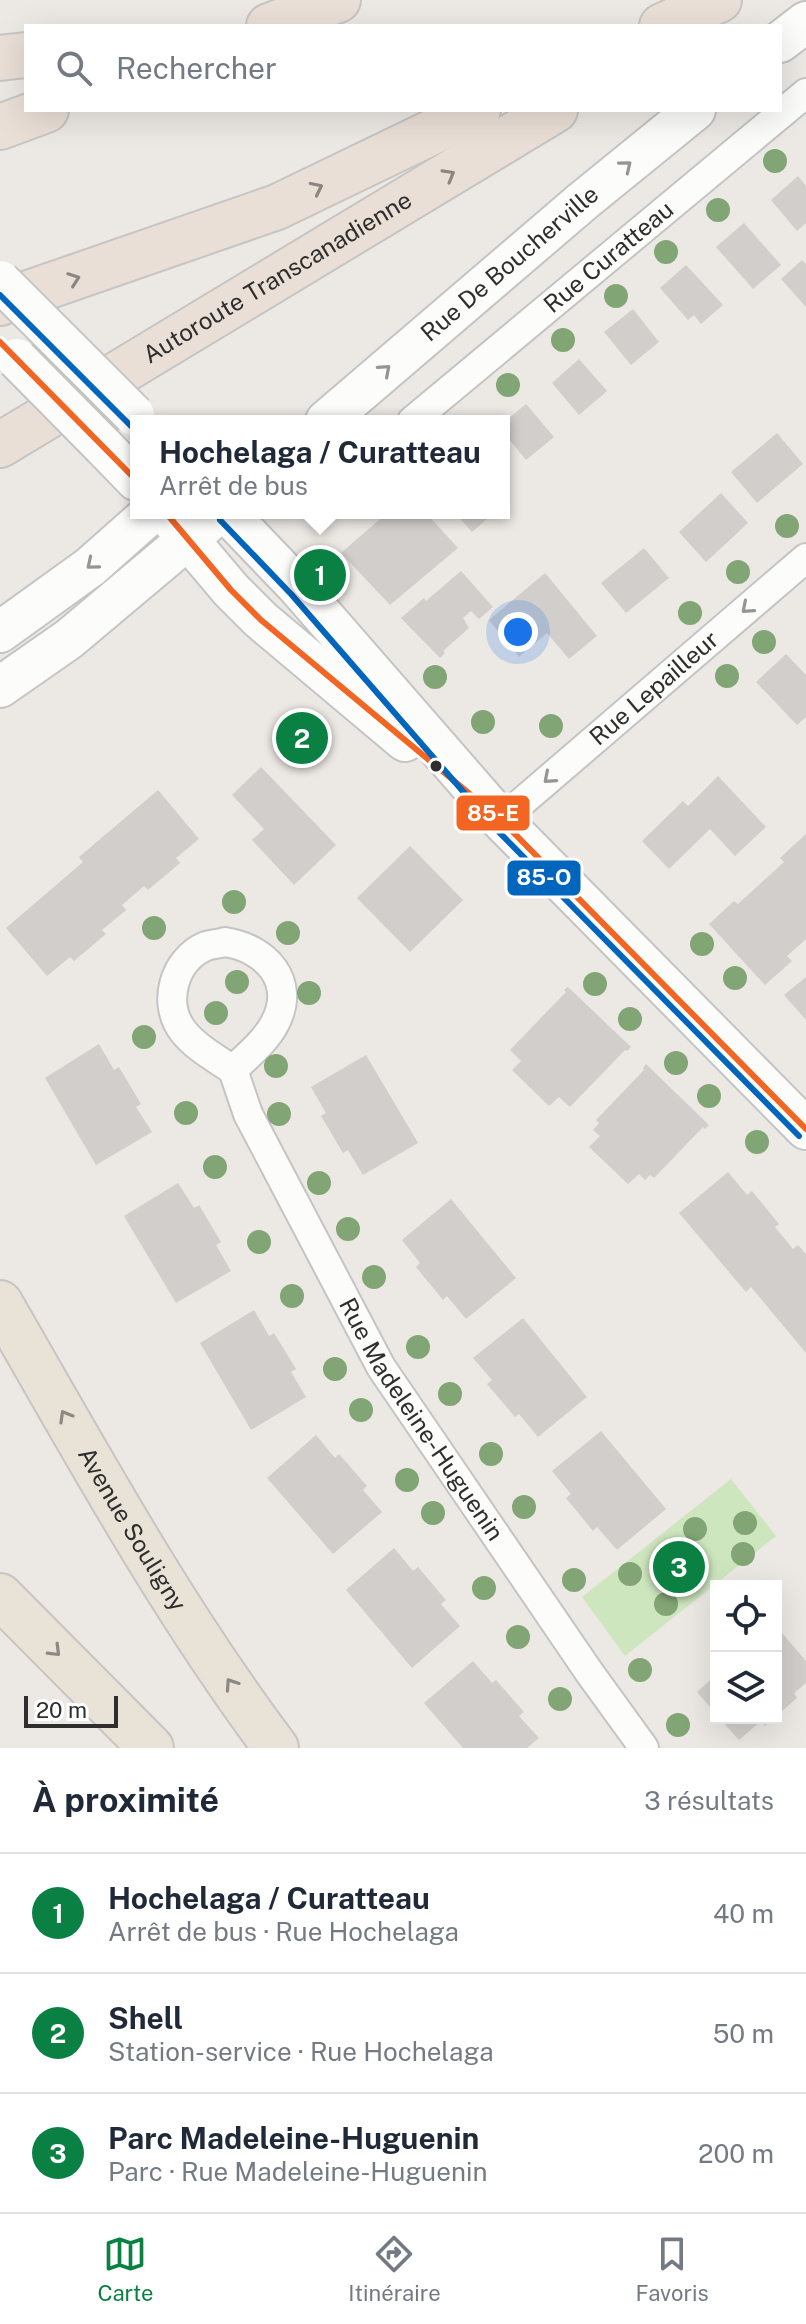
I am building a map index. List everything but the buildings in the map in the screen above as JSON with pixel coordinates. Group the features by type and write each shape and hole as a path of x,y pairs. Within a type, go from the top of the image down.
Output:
{"highway":[{"path":"274,24 338,0"},
{"path":"666,24 719,0"},
{"path":"684,24 719,0"},
{"path":"0,58 24,55"},
{"path":"0,127 41,112"},
{"path":"0,303 277,207 474,112"},
{"name":"Autoroute Transcanadienne","path":"0,445 552,112"},
{"path":"0,463 142,360"},
{"name":"Avenue Souligny","path":"0,1303 116,1505 193,1628 276,1748"},
{"path":"0,1596 151,1748"}],"main road":[{"path":"782,40 806,22"},
{"name":"Rue De Boucherville","path":"333,415 583,201 693,112"},
{"path":"0,281 134,415"},
{"path":"0,342 130,474"},
{"path":"0,632 90,567 144,519"},
{"path":"0,687 78,631 177,526 200,519"},
{"path":"233,519 298,587 501,820 806,1129"},
{"path":"177,526 261,620 501,820"}],"street":[{"name":"Rue Curatteau","path":"419,415 806,93"},
{"name":"Rue Lepailleur","path":"501,820 800,572"},
{"path":"225,942 243,945 260,954 273,968 280,985 281,1004 276,1022 233,1070 184,1033 175,1019 171,1002 173,984 180,968 191,955 206,946 225,942"},
{"name":"Rue Madeleine-Huguenin","path":"233,1070 248,1114 381,1367 644,1748"}],"green space":[{"path":"731,1479 776,1536 721,1580 710,1580 710,1588 625,1656 582,1597"}],"transit line":[{"name":"85-O","path":"0,295 130,425"},
{"name":"85-E","path":"0,342 130,474"},
{"name":"85-E","path":"171,519 231,590 261,620 501,820 806,1129"},
{"name":"85-O","path":"220,520 291,594 494,827 799,1136"}],"place":[{"name":"Hochelaga / Curatteau","path":"320,575"},
{"name":"Shell","path":"302,738"},
{"name":"Parc Madeleine-Huguenin","path":"679,1567"}]}
